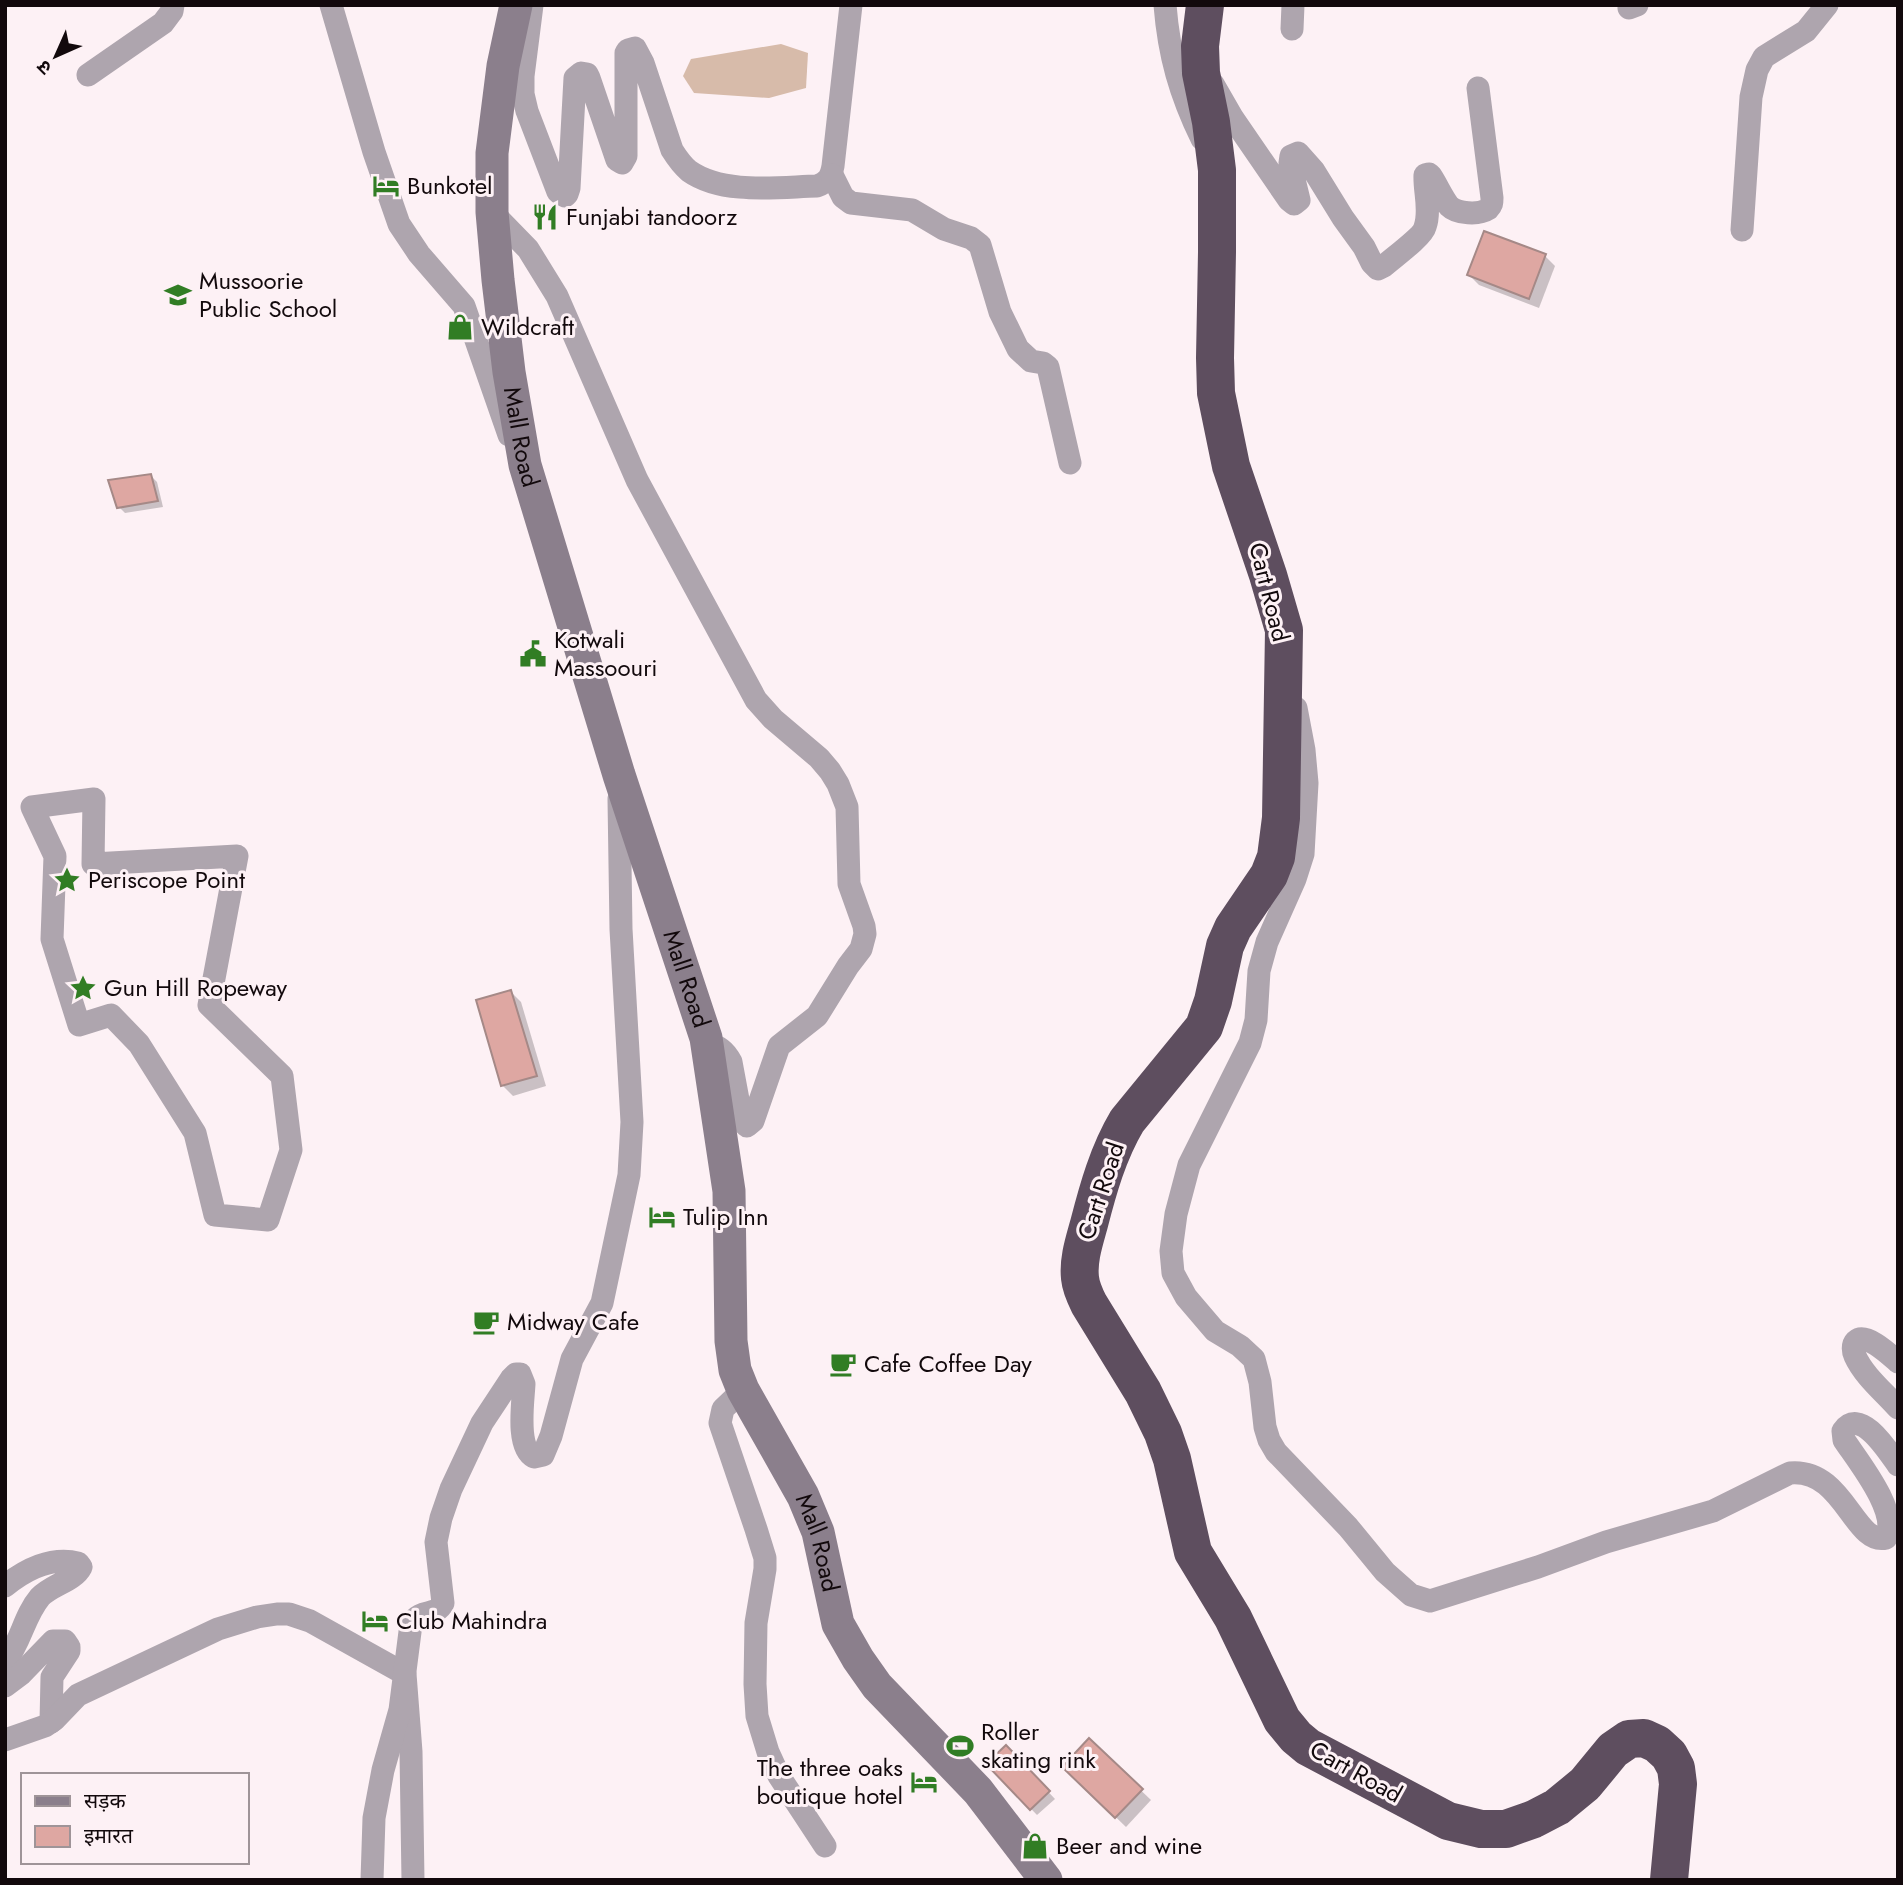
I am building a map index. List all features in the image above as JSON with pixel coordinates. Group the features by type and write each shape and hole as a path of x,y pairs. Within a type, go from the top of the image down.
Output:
{"highway":[{"name":"Cart Road","path":"1205,5 1200,46 1201,74 1217,170 1216,393 1231,466 1284,630 1282,818 1276,856 1269,875 1233,928 1225,946 1213,1001 1204,1027 1127,1121 1118,1136 1100,1183 1081,1254 1080,1279 1089,1304 1143,1392 1163,1433 1172,1459 1193,1552 1233,1618 1282,1720 1296,1737 1321,1755 1448,1821 1481,1829 1506,1829 1557,1807 1585,1784 1613,1750 1629,1739 1644,1738 1657,1744 1669,1755 1676,1768 1678,1784 1670,1880"}],"street":[{"path":"88,75 163,23 173,5"},
{"path":"331,5 378,164 399,224 419,254 464,306 502,419 525,465"},
{"name":"Mall Road","path":"516,5 503,66 492,153 492,212 506,346 525,465 619,775 706,1042 729,1191 731,1341 736,1370 743,1390 803,1496 818,1532 838,1624 858,1659 877,1686 978,1791 1046,1880"},
{"path":"533,5 523,94 527,111 561,196 568,194 569,188 575,78 578,74 586,74 589,78 617,160 622,163 625,160 626,53 635,48 643,63 672,150 689,171 706,180 741,187 817,186 826,183 832,175 851,5"},
{"path":"1165,5 1176,75 1217,170"},
{"path":"1292,29 1293,5"},
{"path":"1742,230 1751,97 1757,70 1764,57 1806,30 1827,5"},
{"path":"1201,63 1232,117 1290,200 1294,204 1299,200 1290,158 1298,153 1314,171 1372,263 1378,268 1384,266 1419,236 1425,227 1427,211 1424,177 1427,174 1431,176 1447,204 1455,211 1487,210 1491,205 1478,88"},
{"path":"832,175 843,197 856,205 912,210 932,223 971,238 980,245 1000,312 1018,349 1031,361 1043,363 1048,367 1070,463"},
{"path":"492,212 528,249 557,296 637,480 756,700 773,719 819,758 838,784 847,807 847,876 864,926 864,941 817,1016 779,1046 750,1125 747,1126 742,1121 731,1062 727,1054 721,1048 706,1042"},
{"path":"1284,676 1297,709 1304,750 1307,794 1303,854 1261,961 1256,1020 1250,1044 1189,1164 1176,1214 1171,1251 1173,1273 1186,1297 1215,1331 1240,1346 1254,1359 1260,1382 1265,1427 1276,1452 1348,1527 1385,1572 1411,1595 1430,1601 1606,1542 1713,1511 1790,1473 1799,1472 1817,1477 1827,1484 1870,1535 1879,1539 1886,1538 1890,1522 1888,1515 1876,1488 1844,1440 1843,1431 1846,1427 1858,1423 1869,1429 1898,1465"},
{"path":"372,1880 374,1818 383,1770 400,1710 411,1624 419,1614 440,1608 443,1603 436,1542 451,1489 482,1423 516,1374 520,1374 524,1384 523,1436 527,1452 534,1457 543,1455 551,1436 572,1359 597,1314 605,1291 629,1175 632,1122 621,929 619,775"},
{"path":"94,799 93,864 237,856 209,1005 282,1076 291,1150 268,1220 215,1215 195,1133 139,1044 111,1015 79,1025 52,939 55,856 32,807 94,799"},
{"path":"1898,1362 1872,1341 1863,1338 1857,1340 1854,1345 1854,1355 1862,1368 1898,1408"},
{"path":"743,1390 723,1409 720,1423 765,1559 756,1623 757,1716 779,1776 825,1846"},
{"path":"5,1587 26,1571 43,1565 62,1561 78,1563 81,1567 77,1574 40,1597 5,1662"},
{"path":"5,1740 45,1726 78,1695 218,1629 250,1618 289,1614 310,1621 405,1674"},
{"path":"5,1686 21,1674 53,1641 65,1641 69,1651 51,1682 51,1722"},
{"path":"405,1674 411,1752 413,1880"}],"shaded area":[{"path":"781,44 808,53 806,88 769,98 694,93 683,76 691,59"}],"building":[{"path":"1484,231 1546,254 1529,299 1467,275"},
{"path":"151,474 158,501 117,508 108,480"},
{"path":"511,990 537,1076 501,1086 476,1000"},
{"path":"1089,1738 1143,1789 1115,1818 1062,1767"},
{"path":"1006,1745 1050,1791 1030,1810 986,1764"}],"place":[{"name":"Bunkotel","path":"386,186"},
{"name":"Funjabi tandoorz","path":"545,217"},
{"name":"Mussoorie Public School","path":"178,295"},
{"name":"Wildcraft","path":"460,327"},
{"name":"Kotwali Massoouri","path":"533,654"},
{"name":"Periscope Point","path":"67,880"},
{"name":"Gun Hill Ropeway","path":"83,988"},
{"name":"Tulip Inn","path":"662,1217"},
{"name":"Midway Cafe","path":"486,1322"},
{"name":"Cafe Coffee Day","path":"843,1364"},
{"name":"Club Mahindra","path":"375,1621"},
{"name":"Roller skating rink","path":"960,1746"},
{"name":"The three oaks boutique hotel","path":"924,1782"},
{"name":"Beer and wine","path":"1035,1846"}]}
